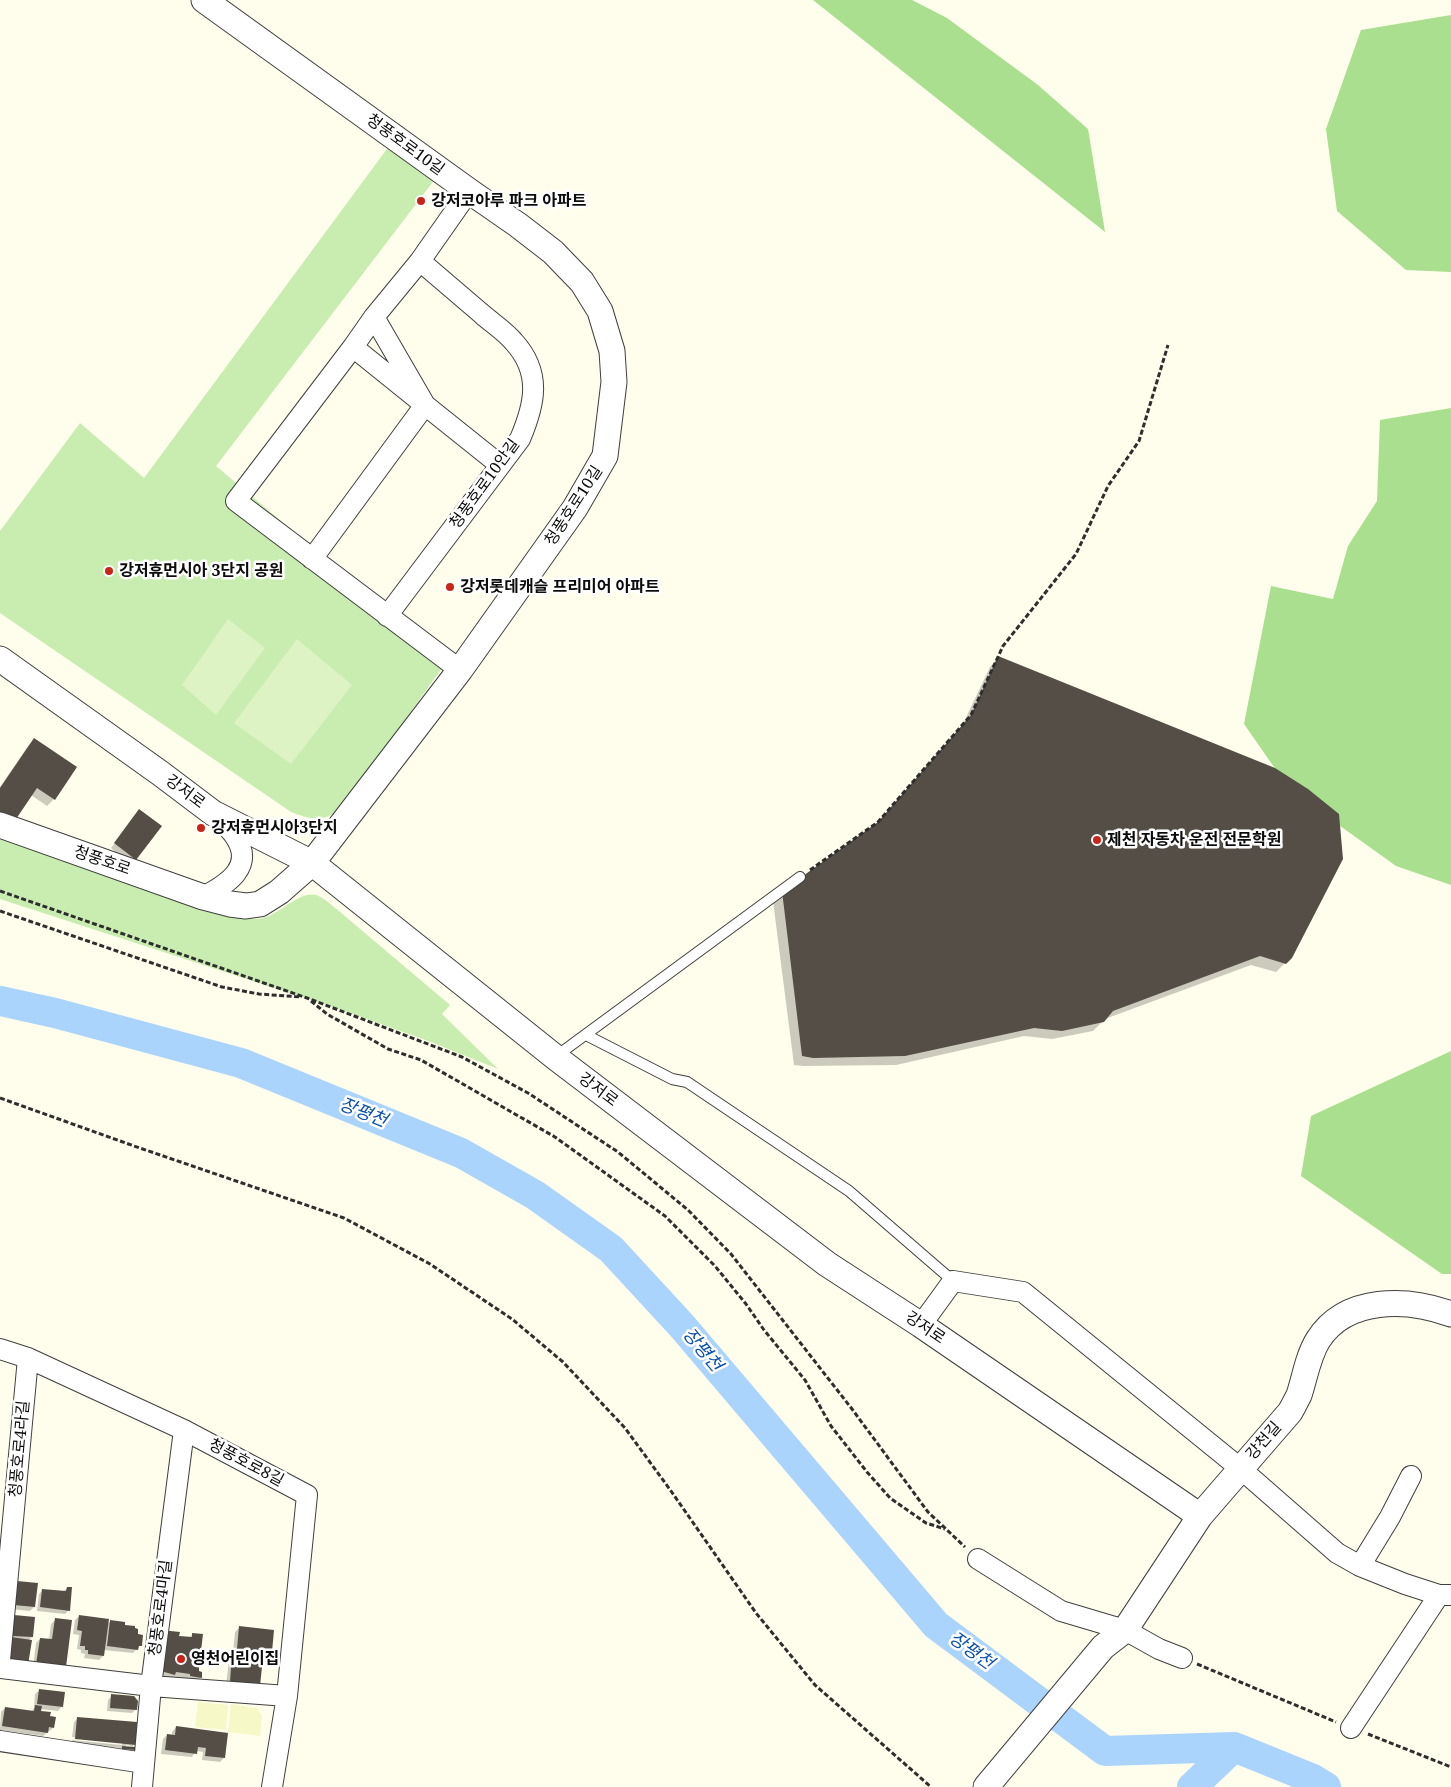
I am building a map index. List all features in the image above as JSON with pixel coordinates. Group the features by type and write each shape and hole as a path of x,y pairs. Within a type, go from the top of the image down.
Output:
{"street":[{"name":"청풍호로10길","path":"204,0 553,252 582,282 600,311 612,351 614,382 605,456 575,508 460,670 312,863"},
{"path":"460,670 236,501 374,317 420,261 468,191"},
{"name":"청풍호로10안길","path":"387,616 520,438 530,414 534,394 532,374 527,360 514,342 420,261"},
{"path":"374,317 425,405"},
{"path":"353,347 500,465"},
{"path":"312,559 425,405"},
{"name":"강저로","path":"0,659 213,813 312,863 555,1057 827,1264 920,1325 1200,1516"},
{"path":"203,897 230,881 236,874 242,860 241,848 234,835 213,813"},
{"name":"청풍호로","path":"0,825 203,897 246,906 260,904 279,892 312,863"},
{"path":"920,1325 953,1281 1023,1292 1240,1469 1337,1553 1360,1566 1405,1584 1445,1595 1351,1728"},
{"name":"강천길","path":"986,1787 1103,1647 1125,1630 1200,1516 1215,1501 1240,1469 1290,1412 1298,1396 1312,1352 1318,1340 1330,1326 1351,1311 1377,1304 1405,1303 1433,1308 1451,1314"},
{"name":"청풍호로8길","path":"0,1349 28,1358 184,1430 307,1496 287,1696 272,1787"},
{"name":"청풍호로4라길","path":"0,1660 28,1358"},
{"name":"청풍호로4마길","path":"142,1787 151,1686 184,1430"},
{"path":"1360,1566 1390,1518 1412,1476"},
{"path":"978,1559 1061,1612 1125,1630 1159,1649 1182,1658"},
{"path":"0,1668 151,1686 287,1696"},
{"path":"0,1740 144,1763"}],"lane":[{"path":"555,1057 800,877"},
{"path":"586,1035 672,1079 687,1082 849,1191 953,1281"}],"path":[{"path":"800,877 878,822 971,715 1002,646 1076,554 1108,486 1139,441 1168,345"},
{"path":"0,891 307,998 462,1057 528,1093 618,1152 688,1210 731,1254 852,1408 928,1512 978,1559"},
{"path":"0,911 222,986 258,994 307,998 327,1014 388,1049 421,1060 555,1137 665,1216 715,1266 805,1380 831,1426 867,1472 890,1498 926,1523 946,1529"},
{"path":"0,1098 344,1218 430,1264 512,1319 563,1362 625,1428 756,1614 815,1685 931,1787"},
{"path":"1182,1658 1451,1767"}],"green space":[{"path":"813,0 912,0 947,18 1038,85 1088,129 1105,232"},
{"path":"1451,15 1451,272 1406,270 1337,211 1326,129 1361,30"},
{"path":"395,138 442,170 216,466 447,661 341,810 316,819 291,812 0,613 0,531 80,423 144,478"},
{"path":"1451,408 1451,885 1396,866 1290,790 1244,724 1271,586 1333,599 1348,546 1377,501 1380,420"},
{"path":"228,619 265,648 216,715 182,685"},
{"path":"297,639 352,685 291,764 234,723"},
{"path":"0,835 236,916 253,919 263,918 296,899 303,896 316,895 333,906 450,1005 442,1014 498,1069 431,1042 342,1010 0,899"},
{"path":"1451,1051 1451,1274 1442,1274 1301,1176 1311,1116"},
{"path":"198,1702 228,1705 226,1730 195,1727"},
{"path":"231,1704 257,1708 262,1716 260,1736 228,1732"}],"building":[{"name":"제천 자동차 운전 전문학원","path":"998,656 1275,768 1308,789 1339,814 1343,859 1292,958 1286,964 1260,956 1113,1011 1104,1022 1062,1031 1034,1028 905,1056 813,1058 802,1056 782,891 878,822 971,715"},
{"path":"34,738 77,767 55,800 37,788 14,822 0,812 0,788"},
{"path":"139,809 162,826 136,860 114,843"},
{"path":"17,1581 38,1583 35,1607 3,1604 13,1583 17,1583"},
{"path":"67,1587 72,1587 70,1611 40,1607 42,1589 66,1591"},
{"path":"14,1615 35,1617 33,1637 12,1636"},
{"path":"79,1615 109,1619 104,1656 88,1654 85,1646 80,1646 82,1631 77,1630"},
{"path":"55,1618 72,1620 66,1667 36,1664 40,1638 52,1639"},
{"path":"110,1620 125,1622 125,1625 135,1626 138,1629 138,1634 143,1635 142,1646 139,1646 138,1650 107,1646"},
{"path":"239,1626 274,1630 272,1652 237,1649"},
{"name":"영천어린이집","path":"161,1630 180,1632 179,1636 192,1637 192,1633 203,1634 201,1651 204,1651 202,1667 199,1666 202,1678 190,1676 190,1674 176,1672 175,1675 157,1670"},
{"path":"11,1637 32,1640 28,1665 7,1660"},
{"path":"232,1653 263,1657 260,1686 230,1682"},
{"path":"39,1689 65,1692 63,1707 37,1704"},
{"path":"111,1694 134,1696 138,1701 137,1710 110,1708"},
{"path":"35,1705 42,1706 41,1711 51,1712 50,1716 56,1717 54,1728 49,1727 48,1733 2,1726 5,1707 34,1711"},
{"path":"77,1717 137,1722 136,1745 75,1739"},
{"path":"176,1726 228,1733 225,1758 205,1756 206,1748 198,1747 197,1754 165,1750 167,1734 175,1735"},
{"path":"122,1746 136,1747 135,1750 122,1749"}],"waterway":[{"name":"장평천","path":"0,1001 55,1013 241,1063 461,1153 535,1195 611,1249 682,1326 936,1625 1105,1751 1234,1747 1313,1779 1326,1787"},
{"path":"1192,1787 1234,1747"}],"place":[{"name":"강저코아루 파크 아파트","path":"421,201"},
{"name":"강저휴먼시아 3단지 공원","path":"109,571"},
{"name":"강저롯데캐슬 프리미어 아파트","path":"450,587"},
{"name":"강저휴먼시아3단지","path":"201,828"},
{"name":"제천 자동차 운전 전문학원","path":"1097,840"},
{"name":"영천어린이집","path":"181,1659"}]}
